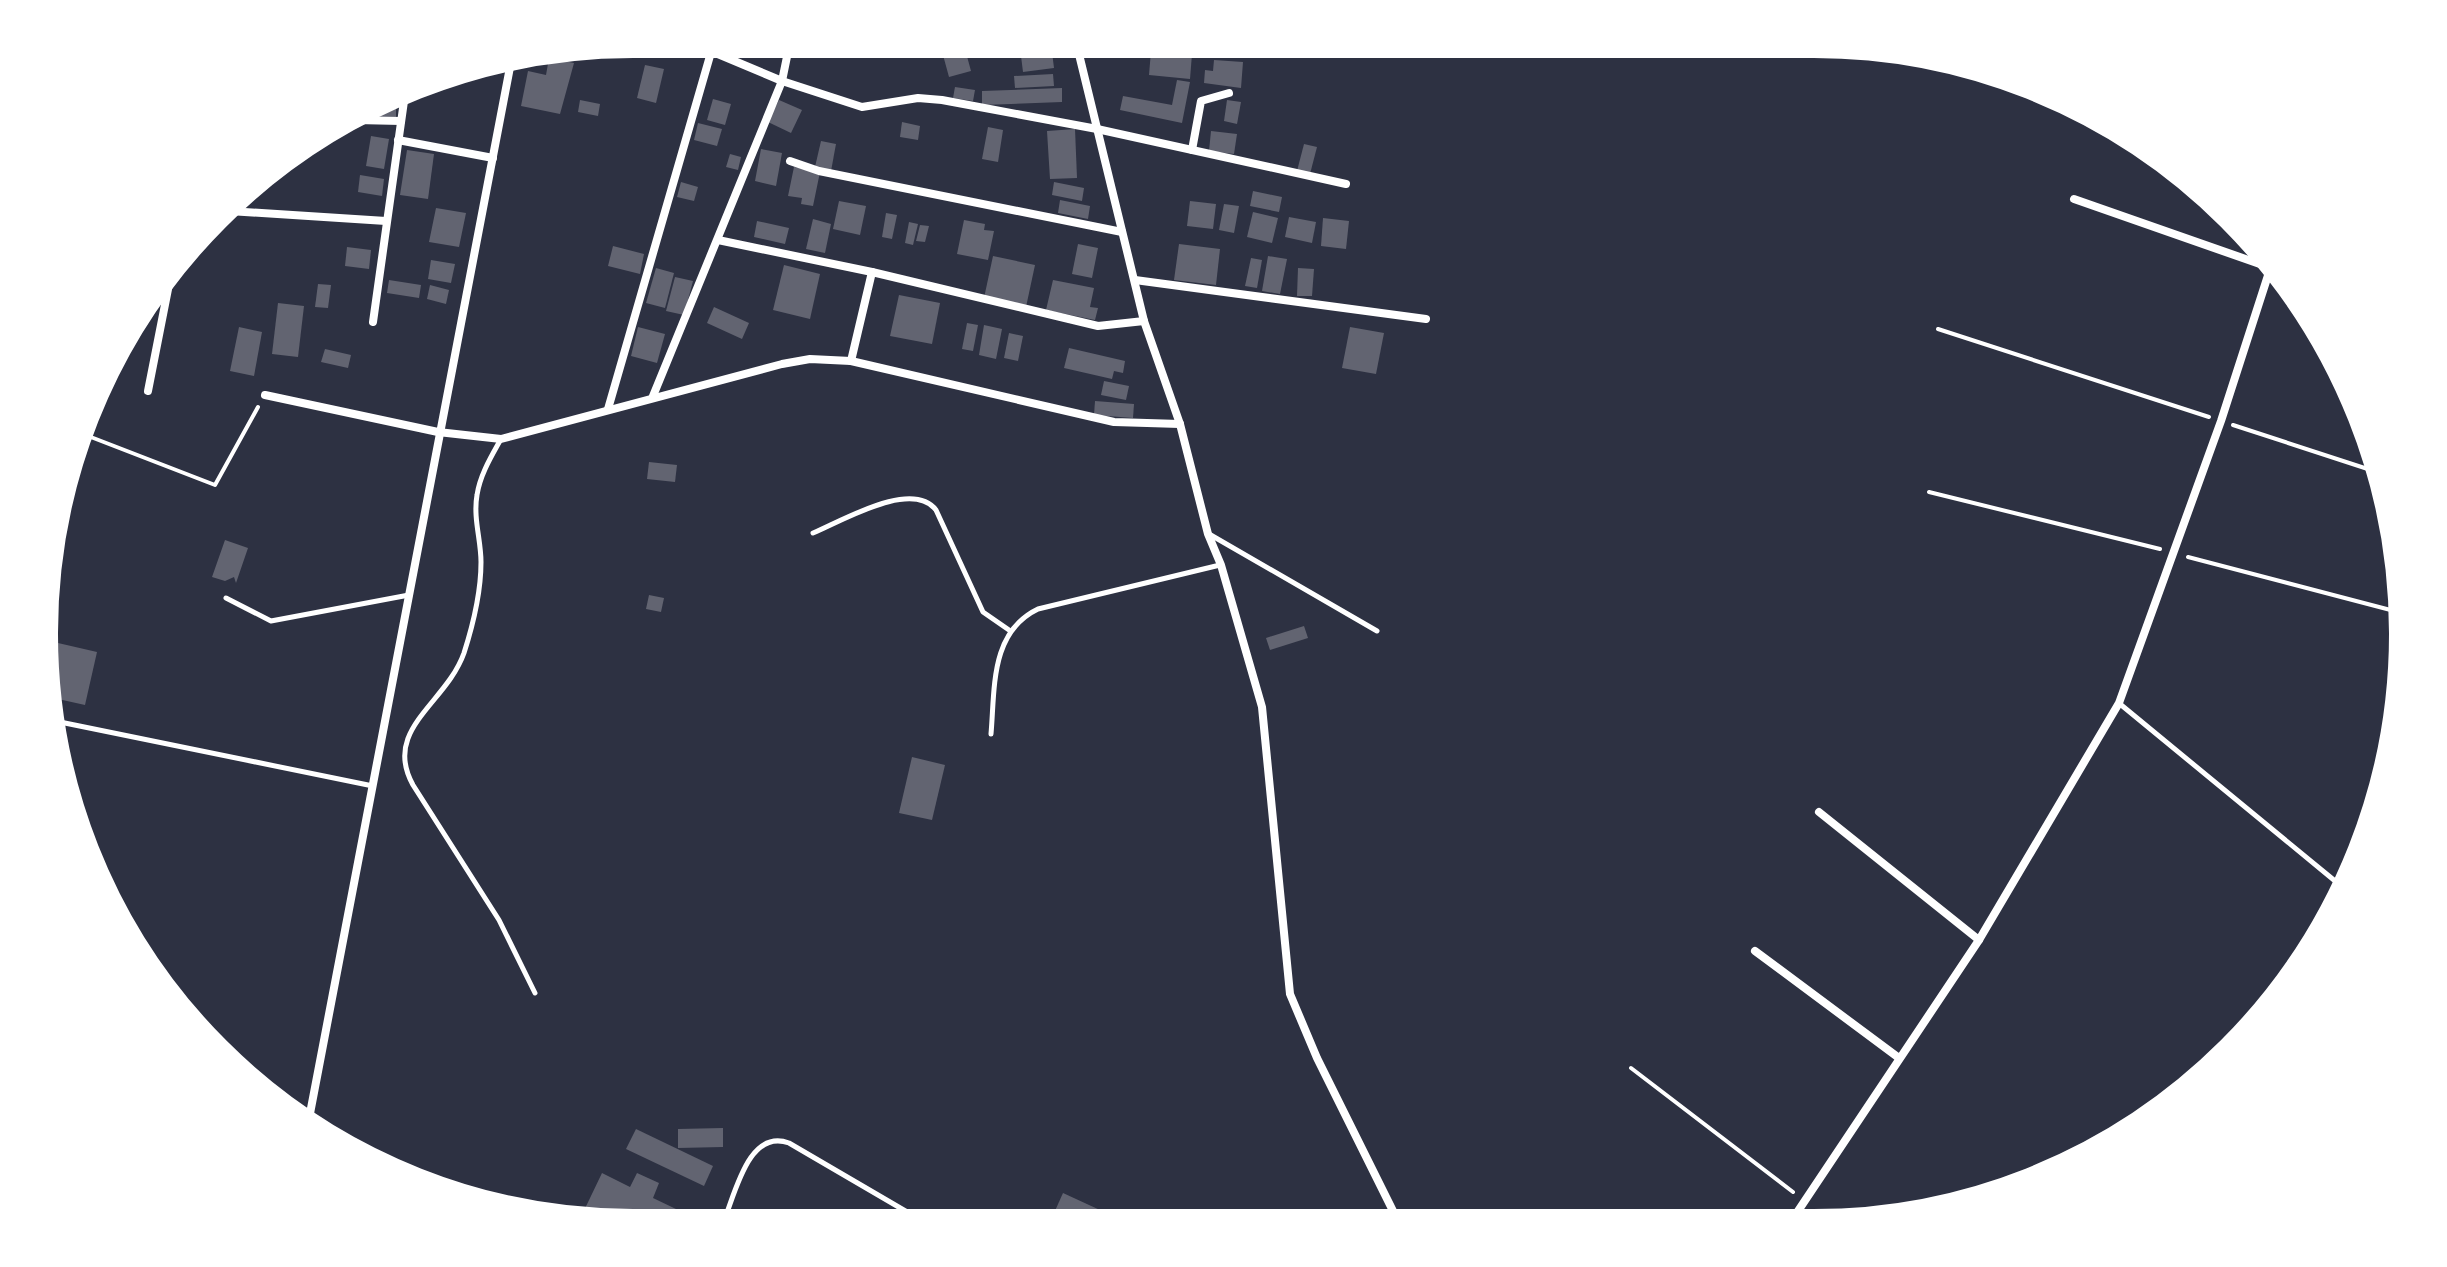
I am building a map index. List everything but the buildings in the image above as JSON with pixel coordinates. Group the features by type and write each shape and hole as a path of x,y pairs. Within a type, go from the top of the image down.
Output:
{"street":[{"path":"608,409 711,56"},
{"path":"732,56 782,81 862,107 926,98 1097,129 1346,184"},
{"path":"653,396 782,81 787,56"},
{"path":"1079,56 1144,321 1180,424 1208,534 1221,565 1262,707 1290,994 1317,1058 1393,1211"},
{"path":"310,1112 510,70"},
{"path":"1192,150 1201,101 1229,93"},
{"path":"373,322 403,104"},
{"path":"370,120 401,121"},
{"path":"398,140 493,158"},
{"path":"790,161 819,171 1122,232"},
{"path":"2074,199 2254,261"},
{"path":"239,212 386,221"},
{"path":"718,240 872,272 1098,326 1144,321"},
{"path":"851,361 872,272"},
{"path":"1798,1211 1979,940 2119,703 2269,279"},
{"path":"1135,280 1426,319"},
{"path":"148,391 161,302"},
{"path":"265,395 438,432 501,439 653,396 798,360 851,361 1114,422 1180,424"},
{"path":"1819,812 1979,940"},
{"path":"1755,951 1899,1058"}],"lane":[{"path":"501,439 480,480 476,498 481,561 470,632 445,690 408,734 404,763 413,785 499,920 535,993"},
{"path":"813,533 902,497 924,501 936,510 983,612 1009,630"},
{"path":"1208,534 1377,631"},
{"path":"991,734 1001,648 1009,630 1023,616 1038,609 1221,565"},
{"path":"226,598 271,621 410,595"},
{"path":"2119,703 2335,881"},
{"path":"63,723 373,786"},
{"path":"728,1211 752,1155 766,1140 773,1139 789,1143 905,1211"}],"path":[{"path":"1938,329 2366,469"},
{"path":"91,437 215,485 265,395"},
{"path":"1631,1068 1805,1201"}]}
